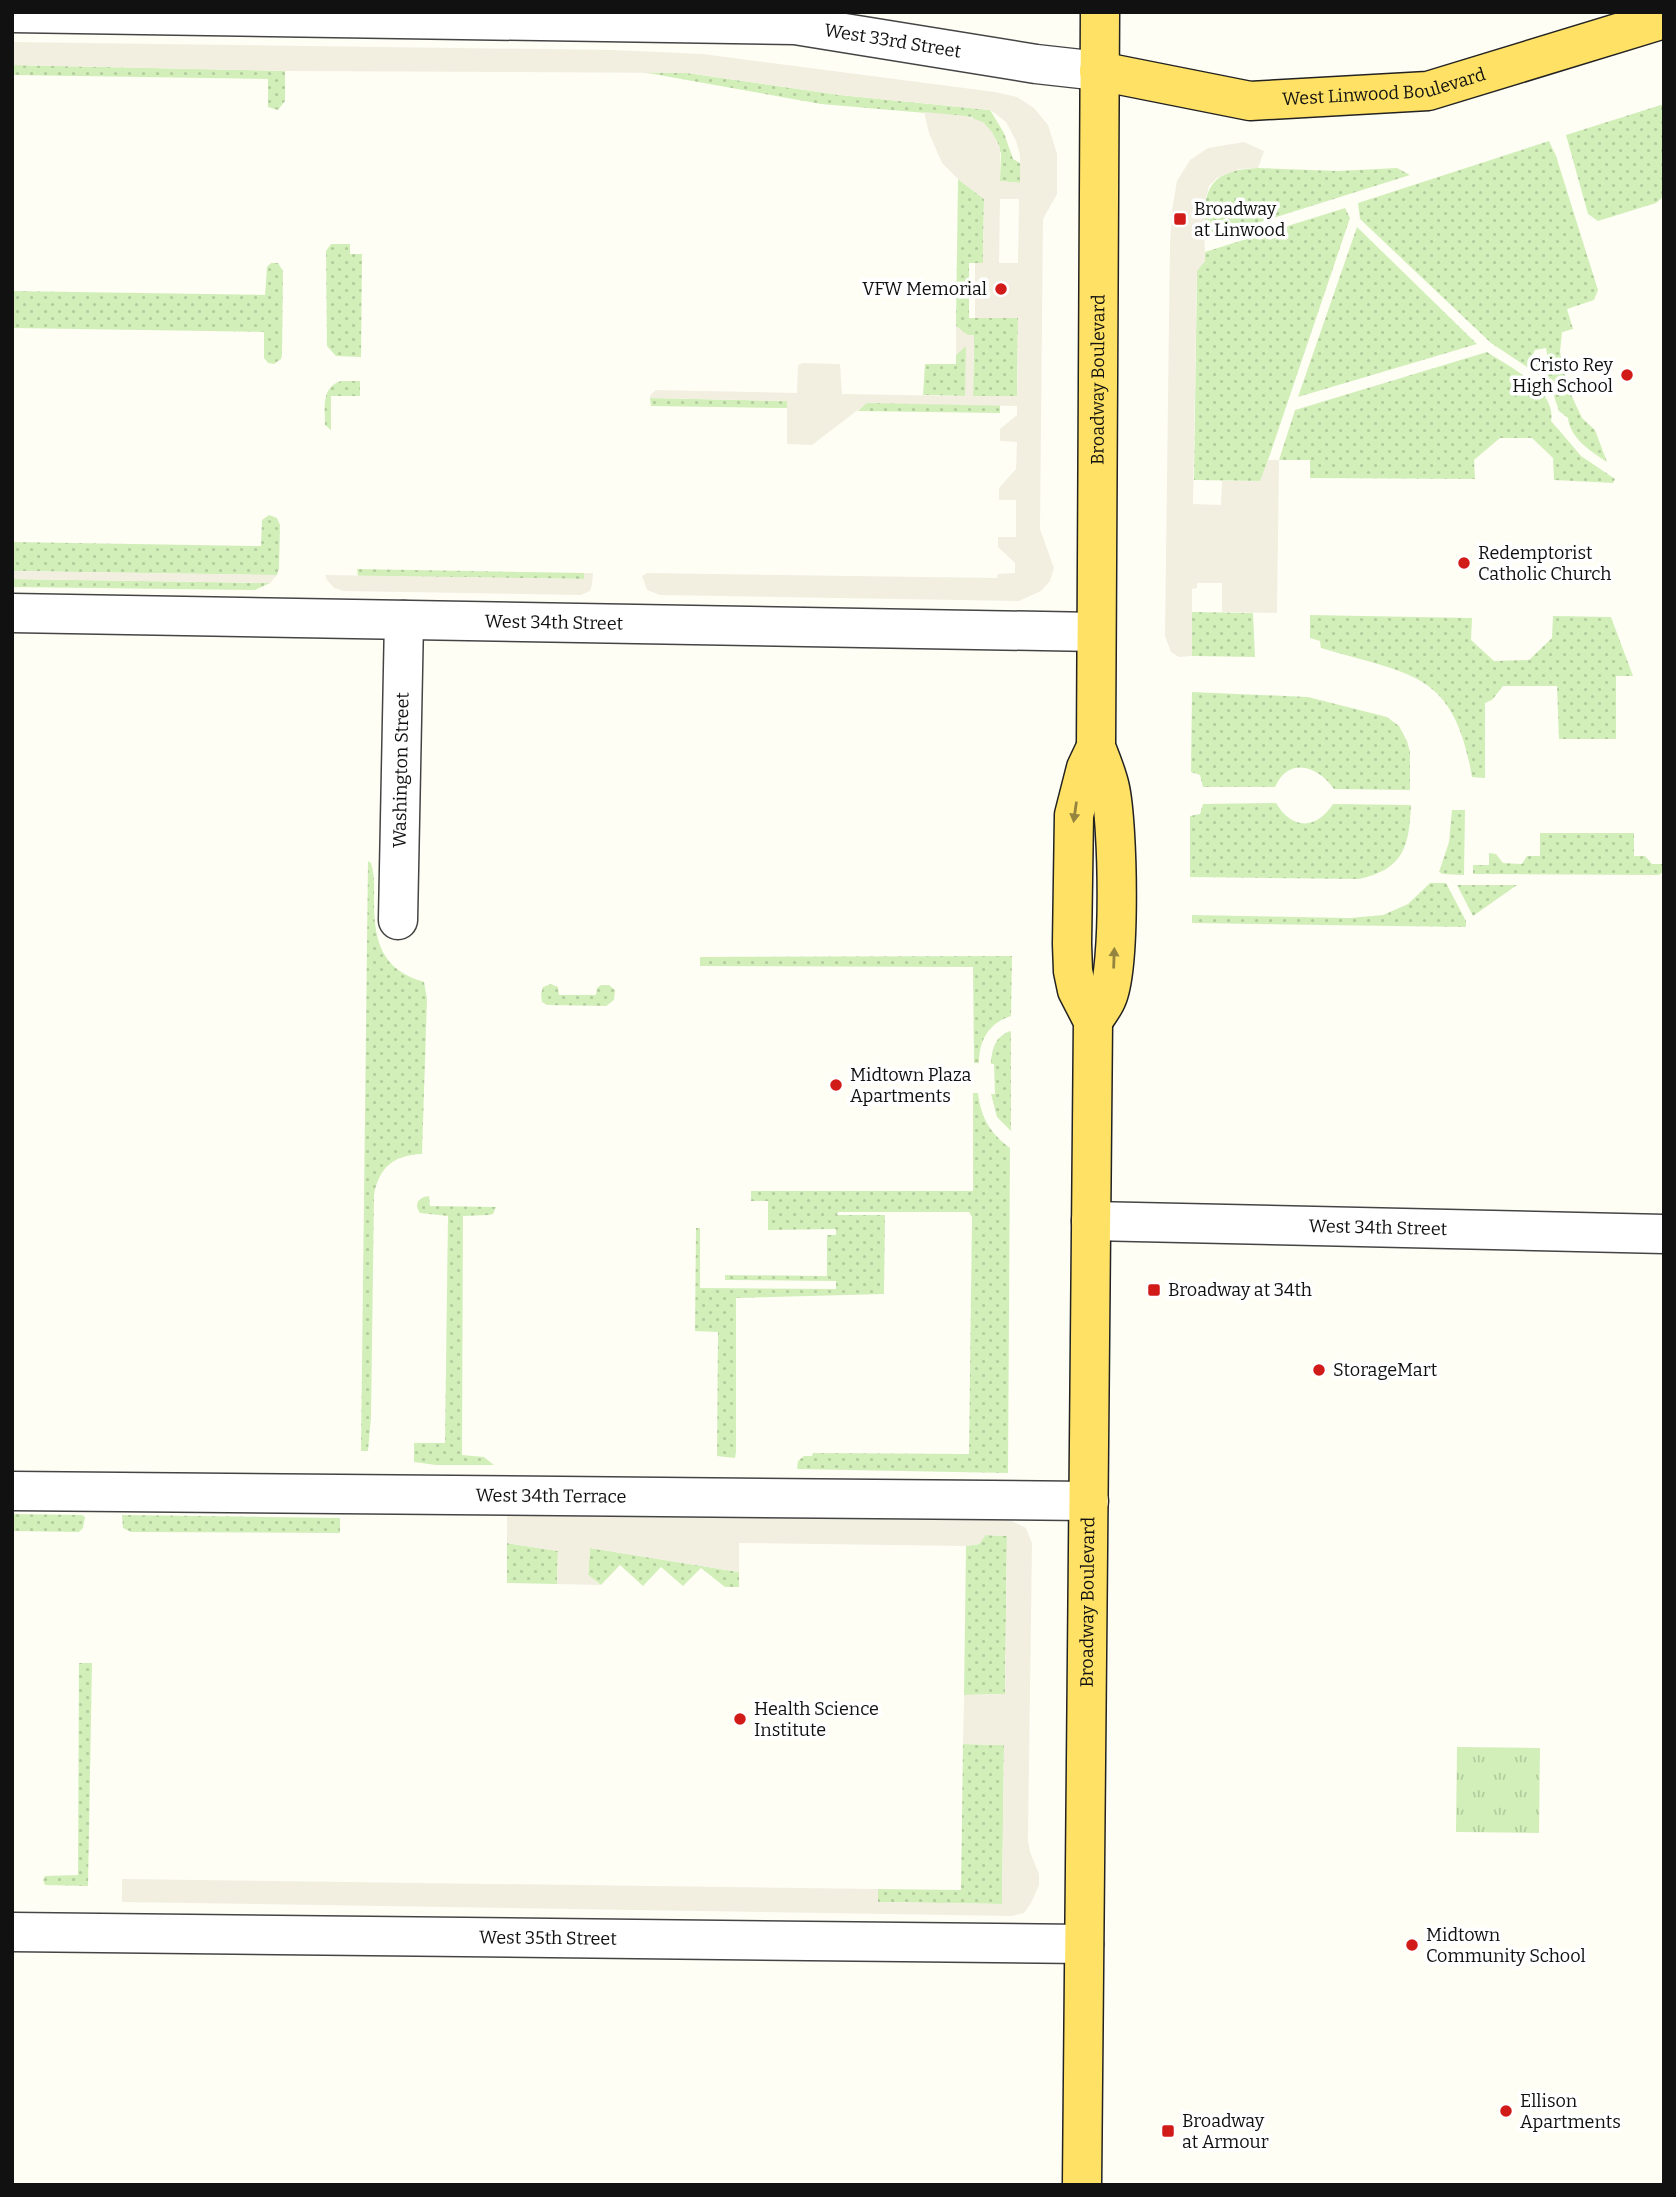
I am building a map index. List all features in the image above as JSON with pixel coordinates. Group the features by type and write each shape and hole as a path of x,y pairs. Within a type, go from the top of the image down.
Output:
{"main road":[{"name":"Broadway Boulevard","path":"1082,2185 1093,1021 1107,998 1114,974 1116,895 1114,814 1110,786 1096,747 1100,12"},
{"name":"West Linwood Boulevard","path":"1099,71 1250,101 1428,91 1664,19"}],"street":[{"name":"West 33rd Street","path":"12,13 795,25 1036,64 1099,71"},
{"name":"West 34th Street","path":"12,613 1096,632"},
{"name":"Washington Street","path":"398,920 404,620"},
{"name":"West 34th Street","path":"1091,1221 1664,1234"},
{"name":"West 34th Terrace","path":"12,1491 1089,1501"},
{"name":"West 35th Street","path":"12,1932 1084,1944"}],"green space":[{"path":"12,65 285,71 285,101 278,110 268,107 268,79 12,75"},
{"path":"642,72 687,73 840,95 990,110 1004,133 1013,159 1020,163 1020,183 1000,181 1001,153 972,117 821,104"},
{"path":"1664,104 1664,196 1656,203 1598,221 1588,214 1566,135"},
{"path":"1549,141 1598,290 1594,300 1567,309 1573,329 1562,332 1560,352 1566,381 1549,385 1545,364 1548,359 1546,348 1535,350 1532,356 1539,375 1491,343 1360,219 1358,203"},
{"path":"1258,168 1338,171 1397,168 1410,175 1203,240 1204,210 1211,188 1217,180 1240,170"},
{"path":"958,179 984,199 983,263 969,263 969,318 1018,318 1017,397 973,396 974,336 967,335 956,326"},
{"path":"1345,208 1350,218 1261,481 1194,480 1197,270 1205,261 1205,252"},
{"path":"1357,227 1477,344 1298,397"},
{"path":"331,244 350,244 350,254 362,254 361,357 336,356 327,346 326,251"},
{"path":"271,263 278,263 283,271 282,355 274,364 268,363 264,358 264,332 12,328 12,291 265,295 267,267"},
{"path":"966,345 966,396 923,395 925,364 956,364 956,355"},
{"path":"1487,352 1539,389 1551,410 1551,421 1581,456 1615,479 1613,483 1554,480 1553,458 1532,438 1500,438 1474,460 1475,479 1310,478 1310,460 1279,460 1295,410"},
{"path":"341,381 360,381 360,396 331,396 331,430 325,425 327,393"},
{"path":"1568,388 1582,418 1595,430 1607,462 1582,443 1573,432 1568,418 1559,411 1553,393"},
{"path":"650,398 788,401 787,408 651,406"},
{"path":"867,402 1000,405 1000,413 858,411"},
{"path":"269,515 277,518 280,525 277,575 12,571 12,542 261,546 262,520"},
{"path":"357,569 584,573 584,579 358,576"},
{"path":"12,579 270,583 255,590 12,587"},
{"path":"1192,612 1253,613 1255,657 1192,656"},
{"path":"1310,615 1472,618 1471,640 1494,661 1529,660 1552,638 1553,616 1611,617 1633,676 1616,676 1616,739 1559,739 1557,686 1503,686 1492,700 1485,703 1485,778 1472,777 1464,742 1453,716 1440,696 1423,682 1403,672 1321,648 1320,641 1310,638"},
{"path":"1192,692 1308,697 1387,717 1399,726 1407,741 1410,752 1410,790 1334,789 1320,775 1304,768 1288,771 1275,787 1203,787 1200,775 1191,772"},
{"path":"1276,803 1289,818 1304,823 1319,819 1333,804 1411,805 1406,844 1395,862 1386,869 1359,879 1190,877 1190,816 1200,814 1203,804"},
{"path":"1452,810 1465,810 1464,875 1439,872 1449,842"},
{"path":"1540,833 1634,833 1634,856 1645,856 1652,864 1664,864 1664,872 1658,875 1473,874 1473,865 1489,865 1489,853 1496,854 1503,863 1522,864 1527,856 1540,856"},
{"path":"368,861 373,872 376,929 383,952 398,970 424,982 427,999 422,1154 403,1157 389,1164 376,1185 374,1195 371,1417 368,1451 361,1451"},
{"path":"1430,883 1446,883 1466,921 1466,927 1192,923 1192,915 1350,918 1383,915 1408,904"},
{"path":"1457,885 1517,885 1473,916"},
{"path":"1012,956 1011,1016 991,1028 983,1040 979,1063 974,1063 973,967 700,966 700,957"},
{"path":"551,984 558,987 559,995 596,995 597,988 609,985 615,990 614,1000 606,1006 547,1005 542,1002 541,994 543,987"},
{"path":"1010,1031 1011,1131 997,1117 991,1094 995,1094 994,1064 991,1064 993,1048 1001,1036"},
{"path":"973,1093 978,1093 981,1110 992,1131 1010,1148 1008,1473 797,1469 798,1461 804,1456 812,1456 813,1453 969,1454 972,1217 969,1212 838,1212 837,1215 885,1215 884,1294 736,1298 736,1452 735,1458 717,1456 718,1332 695,1331 696,1228 700,1228 700,1288 836,1289 836,1281 725,1280 725,1275 827,1276 827,1235 836,1235 836,1229 768,1230 768,1201 751,1201 751,1191 973,1191"},
{"path":"429,1196 430,1206 496,1207 493,1214 463,1216 462,1455 484,1457 494,1465 436,1465 414,1462 414,1443 445,1443 448,1216 420,1213 418,1202"},
{"path":"12,1514 85,1517 83,1528 79,1532 12,1531"},
{"path":"122,1515 340,1518 340,1533 131,1532 123,1528"},
{"path":"985,1535 1007,1536 1005,1694 964,1695 966,1546 979,1544"},
{"path":"507,1543 558,1551 557,1584 507,1583"},
{"path":"590,1548 739,1572 739,1587 725,1587 701,1568 683,1586 661,1567 643,1586 620,1565 601,1585 588,1575"},
{"path":"79,1663 92,1663 88,1886 45,1885 45,1876 78,1875"},
{"path":"963,1744 1004,1745 1002,1904 878,1902 878,1889 961,1890"},
{"path":"1457,1747 1540,1748 1539,1833 1456,1832"}],"shaded area":[{"path":"12,42 613,50 703,54 1017,97 1034,108 1048,125 1057,154 1057,194 1043,219 1040,529 1054,568 1050,581 1041,591 1019,601 660,595 647,590 642,576 647,573 997,578 998,574 1015,573 1015,563 998,547 998,537 1016,537 1016,500 999,500 999,488 1016,469 1017,442 1000,441 1000,429 1017,415 1017,406 867,403 812,445 787,444 787,401 650,398 656,390 797,393 798,365 803,363 840,364 842,394 965,396 966,346 956,355 956,326 967,335 974,335 973,396 1017,396 1018,318 975,318 975,263 983,263 984,199 942,163 929,133 924,112 966,116 983,122 1000,147 1000,181 1020,183 1020,155 1016,141 1006,122 990,110 840,95 687,73 285,71 12,65","holes":["1000,199 1019,199 1018,263 999,263"]},
{"path":"1244,142 1264,151 1258,168 1239,169 1217,178 1209,186 1204,206 1205,261 1197,271 1193,504 1221,505 1222,481 1260,481 1268,460 1279,460 1277,613 1222,612 1222,583 1197,583 1197,588 1192,589 1192,656 1179,657 1171,652 1165,636 1172,210 1177,181 1190,160 1208,148"},
{"path":"12,571 277,575 270,583 12,579"},
{"path":"584,573 593,573 592,585 590,591 581,595 344,591 334,588 325,575 584,579"},
{"path":"507,1512 1010,1520 1026,1528 1032,1543 1028,1841 1039,1874 1039,1885 1024,1913 1012,1916 122,1902 122,1879 878,1889 878,1902 1002,1904 1004,1745 963,1744 964,1695 1005,1694 1007,1536 986,1535 979,1544 966,1546 739,1543 739,1572 590,1548 588,1575 601,1585 557,1584 558,1551 507,1543"}],"place":[{"name":"Broadway at Linwood","path":"1180,219"},
{"name":"VFW Memorial","path":"1001,289"},
{"name":"Cristo Rey High School","path":"1627,375"},
{"name":"Redemptorist Catholic Church","path":"1464,563"},
{"name":"Midtown Plaza Apartments","path":"836,1085"},
{"name":"Broadway at 34th","path":"1154,1290"},
{"name":"StorageMart","path":"1319,1370"},
{"name":"Health Science Institute","path":"740,1719"},
{"name":"Midtown Community School","path":"1412,1945"},
{"name":"Ellison Apartments","path":"1506,2111"},
{"name":"Broadway at Armour","path":"1168,2131"}]}
